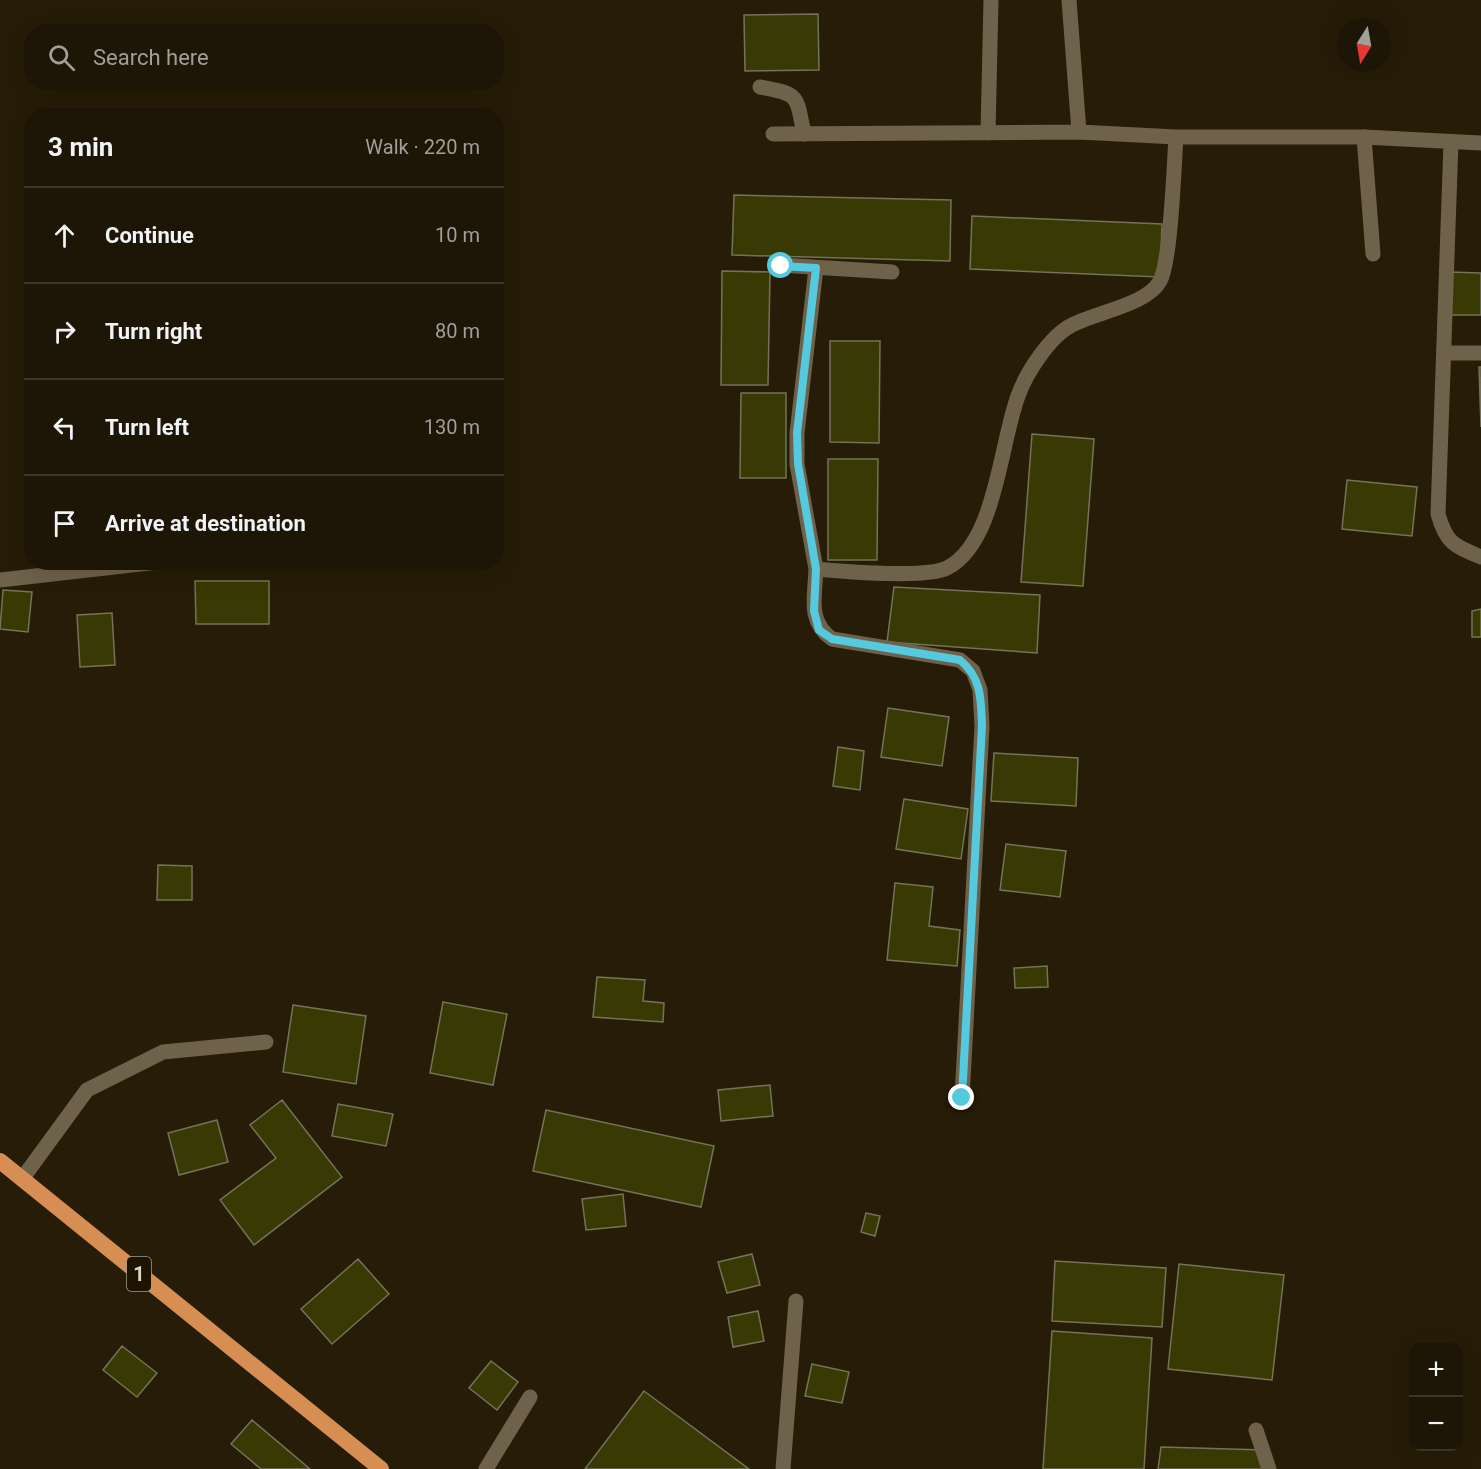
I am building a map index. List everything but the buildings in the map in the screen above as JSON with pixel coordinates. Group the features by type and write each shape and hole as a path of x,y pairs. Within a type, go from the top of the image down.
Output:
{"highway":[{"name":"1","path":"0,1161 381,1469"}],"street":[{"path":"988,133 991,0"},
{"path":"1069,0 1079,132"},
{"path":"760,87 788,92 797,100 804,134"},
{"path":"773,134 1079,132 1176,137 1364,137 1481,143"},
{"path":"816,569 907,573 946,569 969,551 986,515 1018,395 1039,356 1070,325 1150,294 1161,280 1166,251 1176,137"},
{"path":"1364,137 1372,254"},
{"path":"1451,142 1438,514 1443,531 1454,546 1481,557"},
{"path":"781,266 891,272"},
{"path":"816,268 797,433 798,464 816,569 814,611 819,630 832,639 960,660 973,671 980,690 982,726 980,795 962,1098"},
{"path":"1445,352 1481,352"},
{"path":"0,580 88,570"},
{"path":"22,1179 87,1090 163,1052 266,1041"},
{"path":"783,1469 796,1301"},
{"path":"486,1469 530,1397"},
{"path":"1256,1430 1269,1469"}],"route":[{"path":"781,266 816,268 797,433 798,464 816,569 814,611 819,630 832,639 899,652 960,660 973,671 980,690 982,726 979,806 962,1098"}]}
